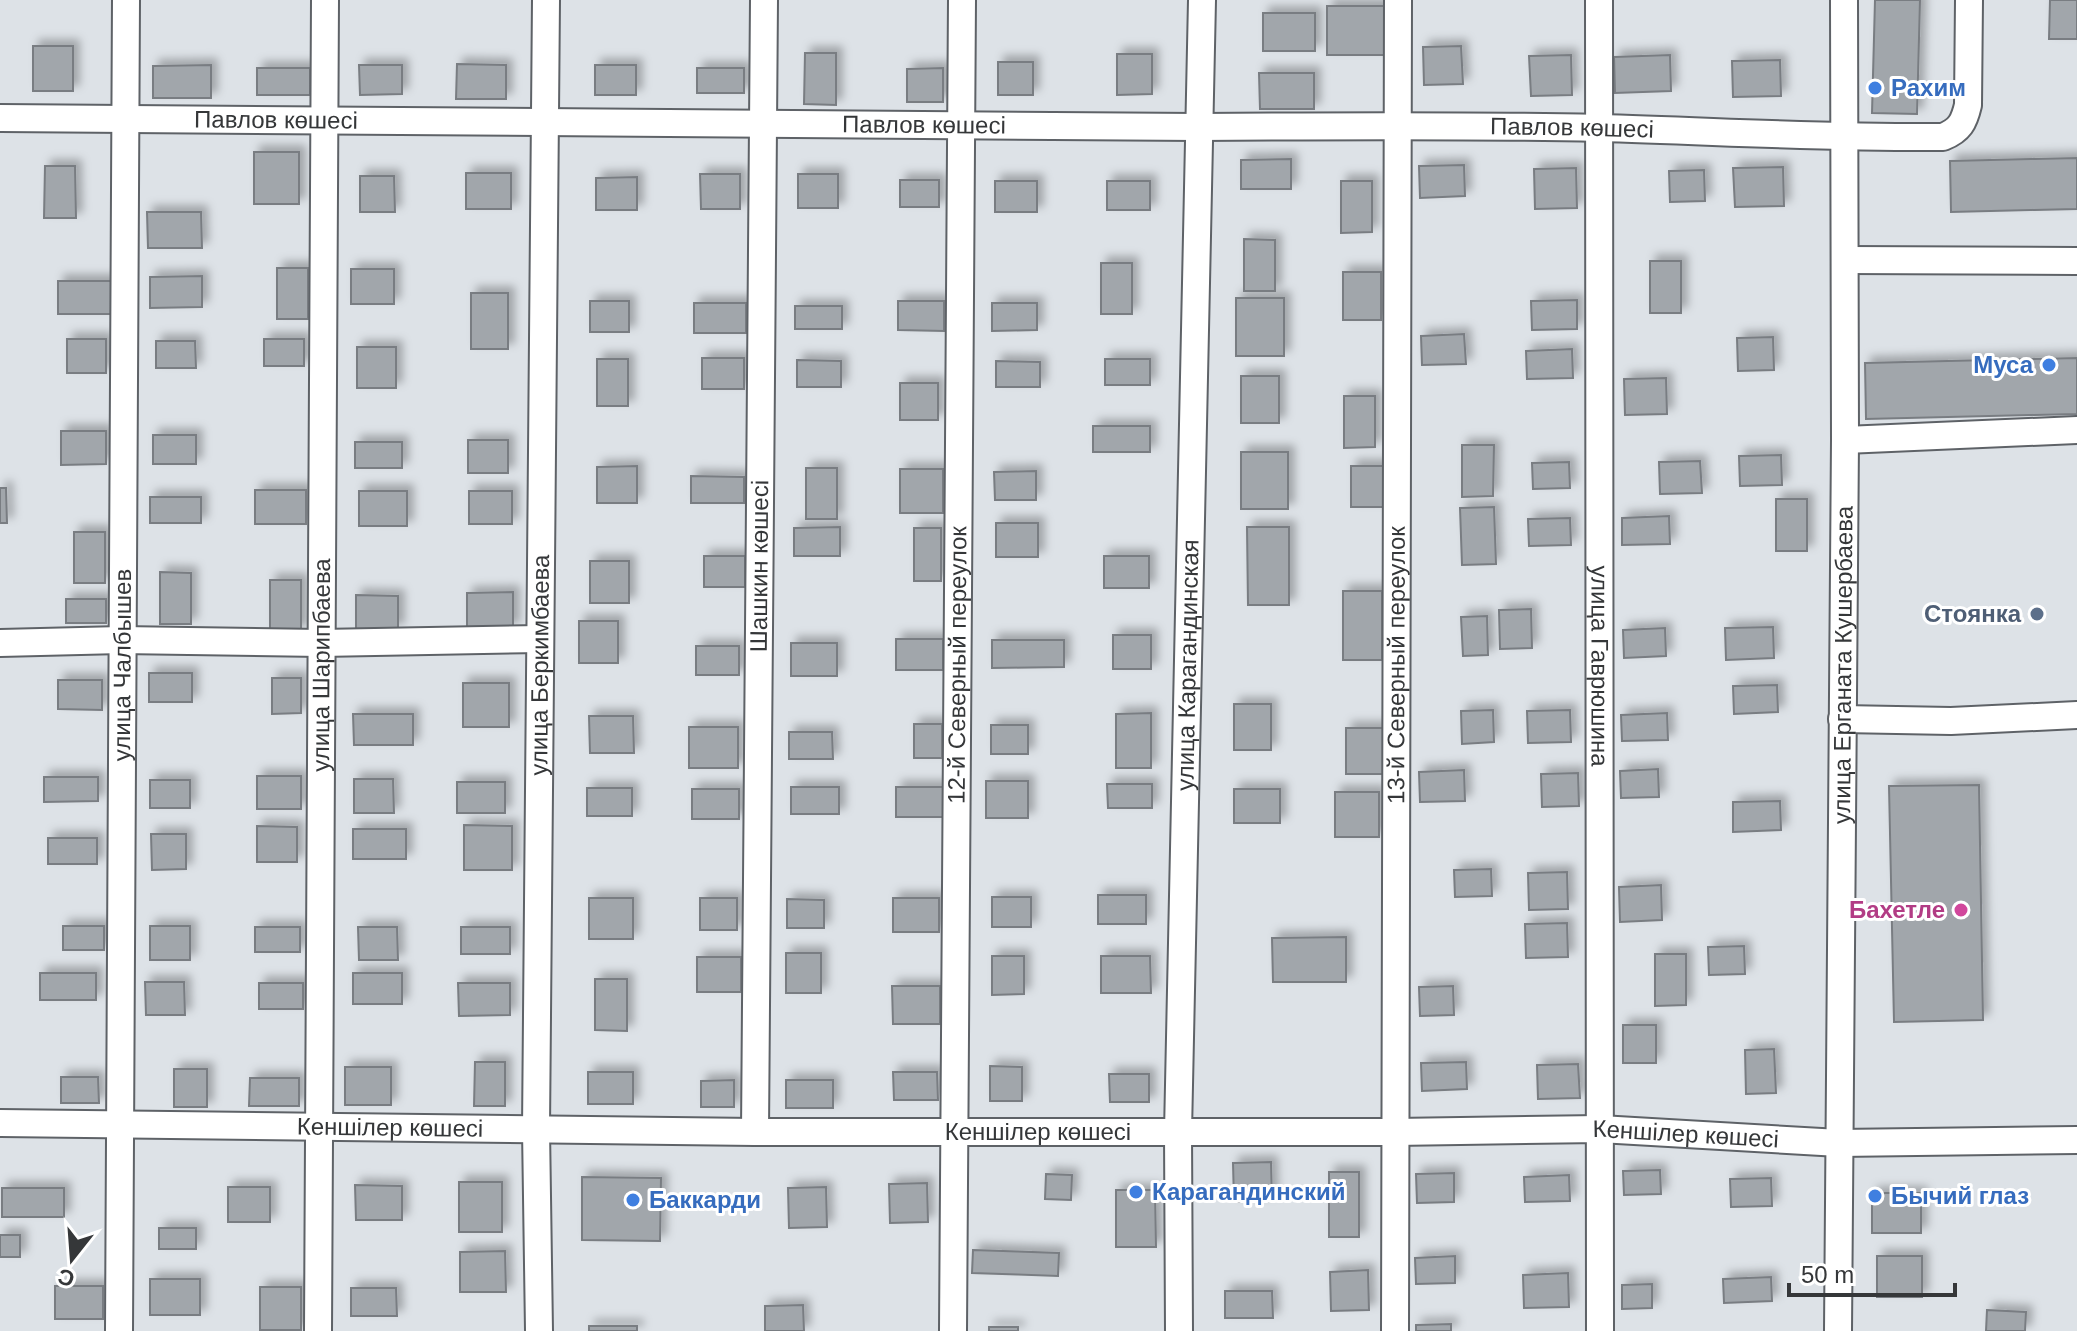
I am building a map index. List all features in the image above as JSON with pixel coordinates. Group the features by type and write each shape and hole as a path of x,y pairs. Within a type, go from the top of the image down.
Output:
{"street":[{"name":"улица Чалбышев","path":"119,1331 126,0"},
{"name":"улица Шарипбаева","path":"318,1331 325,0"},
{"name":"улица Беркимбаева","path":"539,1331 536,1129 546,0"},
{"name":"Шашкин көшесі","path":"755,1132 764,0"},
{"name":"12-й Северный переулок","path":"953,1331 962,0"},
{"name":"улица Карагандинская","path":"1179,1331 1178,1132 1202,0"},
{"name":"13-й Северный переулок","path":"1395,1331 1398,0"},
{"name":"улица Гаврюшина","path":"1599,0 1600,1331"},
{"name":"улица Ерганата Кушербаева","path":"1838,1331 1845,440 1844,0"},
{"name":"Павлов көшесі","path":"0,118 1198,127 1396,125 1599,128 1846,138 1943,137 1957,131 1965,120 1968,105 1969,0"},
{"path":"1845,260 2077,261"},
{"path":"1845,440 2077,430"},
{"path":"0,643 540,639"},
{"path":"1842,719 1951,721 2077,715"},
{"name":"Кеншілер көшесі","path":"0,1123 755,1132 1600,1129 1839,1143 2077,1140"}],"building":[{"path":"1875,0 1920,0 1917,114 1872,113"},
{"path":"2050,0 2077,0 2077,39 2049,39"},
{"path":"1327,6 1386,6 1386,55 1327,55"},
{"path":"1263,13 1315,13 1315,51 1263,51"},
{"path":"33,46 73,46 73,91 33,91"},
{"path":"1461,46 1463,84 1424,85 1423,47"},
{"path":"805,53 836,53 836,105 804,104"},
{"path":"1117,54 1152,54 1152,94 1117,95"},
{"path":"1571,55 1572,95 1531,96 1529,56"},
{"path":"1670,55 1671,91 1615,93 1614,57"},
{"path":"1780,60 1781,96 1733,97 1732,61"},
{"path":"998,62 1033,62 1033,95 998,95"},
{"path":"457,64 506,65 506,99 456,99"},
{"path":"211,65 211,98 153,98 153,66"},
{"path":"359,65 402,65 402,94 360,95"},
{"path":"595,65 636,65 636,95 595,95"},
{"path":"257,68 310,68 310,95 257,95"},
{"path":"697,68 744,68 744,93 697,93"},
{"path":"943,68 943,102 907,102 907,69"},
{"path":"1259,73 1314,73 1314,109 1260,109"},
{"path":"254,152 299,152 299,204 254,204"},
{"path":"2077,158 2077,209 1951,212 1950,161"},
{"path":"1291,159 1291,189 1241,189 1241,160"},
{"path":"1464,165 1465,196 1420,198 1419,166"},
{"path":"45,166 75,166 76,218 44,218"},
{"path":"1783,167 1784,206 1735,207 1733,168"},
{"path":"1576,168 1577,208 1535,209 1534,169"},
{"path":"1704,170 1705,201 1670,202 1669,171"},
{"path":"466,173 511,173 511,209 466,209"},
{"path":"700,174 740,174 740,209 701,209"},
{"path":"798,174 838,174 838,208 798,208"},
{"path":"360,176 394,176 395,212 360,212"},
{"path":"637,177 637,210 596,210 596,178"},
{"path":"900,180 939,180 939,207 900,207"},
{"path":"995,181 1037,181 1037,212 995,212"},
{"path":"1107,181 1150,181 1150,210 1107,210"},
{"path":"1341,181 1372,181 1372,232 1341,233"},
{"path":"147,212 201,212 202,248 148,248"},
{"path":"1244,239 1275,240 1275,291 1244,291"},
{"path":"1650,261 1681,261 1681,313 1650,313"},
{"path":"1101,263 1132,263 1132,314 1101,314"},
{"path":"277,268 308,268 308,319 277,319"},
{"path":"351,269 394,269 394,304 351,304"},
{"path":"1343,272 1381,272 1381,320 1343,320"},
{"path":"202,276 202,307 150,308 150,277"},
{"path":"58,281 112,281 112,314 58,314"},
{"path":"471,293 508,293 508,349 471,349"},
{"path":"1236,298 1284,298 1284,356 1236,356"},
{"path":"1577,300 1577,329 1532,330 1531,301"},
{"path":"590,301 629,301 629,332 590,332"},
{"path":"898,301 944,301 944,331 898,330"},
{"path":"694,303 746,303 746,333 694,333"},
{"path":"992,303 1037,303 1037,330 992,331"},
{"path":"795,306 842,306 842,329 795,329"},
{"path":"1464,334 1466,364 1422,365 1421,336"},
{"path":"1773,337 1774,370 1738,371 1737,338"},
{"path":"67,339 106,339 106,373 67,373"},
{"path":"264,339 304,339 304,366 264,366"},
{"path":"156,341 195,341 196,368 156,368"},
{"path":"357,347 396,347 396,388 357,388"},
{"path":"1572,349 1573,378 1527,379 1526,351"},
{"path":"702,358 744,358 744,389 702,389"},
{"path":"2077,358 2077,414 1866,419 1865,363"},
{"path":"597,359 628,359 628,406 597,406"},
{"path":"1105,359 1150,359 1150,385 1105,385"},
{"path":"797,360 841,361 841,387 797,387"},
{"path":"996,361 1040,362 1040,387 996,387"},
{"path":"1241,376 1279,376 1279,423 1241,423"},
{"path":"1666,378 1667,414 1625,415 1624,379"},
{"path":"900,383 938,383 938,420 900,420"},
{"path":"1344,396 1375,396 1375,447 1344,448"},
{"path":"1093,426 1150,426 1150,452 1093,452"},
{"path":"61,431 106,431 106,464 61,465"},
{"path":"153,435 196,435 196,464 153,464"},
{"path":"468,440 508,440 508,473 468,473"},
{"path":"355,442 402,442 402,468 355,468"},
{"path":"1462,445 1494,445 1493,496 1462,497"},
{"path":"1241,452 1288,452 1288,509 1241,509"},
{"path":"1781,455 1782,485 1740,486 1739,456"},
{"path":"1700,461 1702,493 1660,494 1659,462"},
{"path":"1569,462 1570,488 1533,489 1532,463"},
{"path":"637,466 637,503 597,503 597,467"},
{"path":"1351,466 1384,466 1384,507 1351,507"},
{"path":"806,468 837,468 837,519 806,519"},
{"path":"900,469 943,469 943,513 900,513"},
{"path":"1036,471 1036,500 995,500 994,472"},
{"path":"691,476 744,477 744,503 691,503"},
{"path":"0,488 6,488 7,523 0,523"},
{"path":"255,490 306,490 306,524 255,524"},
{"path":"359,491 407,491 407,526 359,526"},
{"path":"469,491 512,491 512,524 469,524"},
{"path":"150,497 201,497 201,523 150,523"},
{"path":"1776,499 1807,499 1807,551 1776,551"},
{"path":"1494,507 1496,564 1462,565 1460,508"},
{"path":"1669,516 1670,544 1622,545 1622,518"},
{"path":"1570,518 1571,545 1529,546 1528,519"},
{"path":"996,523 1038,523 1038,557 996,557"},
{"path":"840,527 840,556 794,556 794,528"},
{"path":"1247,527 1289,527 1289,605 1248,605"},
{"path":"914,528 941,528 941,581 914,581"},
{"path":"74,532 105,532 105,583 74,583"},
{"path":"704,556 745,556 745,587 704,587"},
{"path":"1104,556 1149,556 1149,588 1104,588"},
{"path":"590,561 629,561 629,603 590,603"},
{"path":"160,572 191,573 191,624 160,624"},
{"path":"270,580 301,580 301,631 270,631"},
{"path":"1343,591 1382,591 1382,660 1343,660"},
{"path":"513,592 513,628 467,628 467,593"},
{"path":"356,595 398,596 398,629 356,629"},
{"path":"66,599 106,599 106,623 66,623"},
{"path":"1531,609 1532,648 1500,649 1499,610"},
{"path":"1487,616 1488,655 1463,656 1461,617"},
{"path":"579,621 618,621 618,663 579,663"},
{"path":"1773,627 1774,658 1726,660 1725,628"},
{"path":"1665,628 1666,656 1624,658 1623,630"},
{"path":"1113,635 1151,635 1151,669 1113,669"},
{"path":"896,639 943,639 943,670 896,670"},
{"path":"992,640 1064,640 1064,667 992,668"},
{"path":"791,643 837,643 837,676 791,676"},
{"path":"696,646 739,646 739,675 696,675"},
{"path":"149,673 192,673 192,702 149,702"},
{"path":"272,678 301,678 301,713 272,714"},
{"path":"58,680 102,680 102,710 58,709"},
{"path":"463,683 509,683 509,727 463,727"},
{"path":"1777,685 1778,712 1734,714 1733,686"},
{"path":"1234,704 1271,704 1271,750 1234,750"},
{"path":"1493,710 1494,742 1462,744 1461,711"},
{"path":"1570,710 1571,742 1528,743 1527,711"},
{"path":"1151,713 1151,768 1116,768 1116,714"},
{"path":"1667,713 1668,740 1622,741 1621,715"},
{"path":"353,714 413,714 413,745 354,745"},
{"path":"589,716 633,716 634,753 590,753"},
{"path":"914,724 942,724 942,758 914,758"},
{"path":"991,725 1028,725 1028,754 991,754"},
{"path":"689,727 738,727 738,768 689,768"},
{"path":"1346,728 1385,728 1385,774 1346,774"},
{"path":"789,732 832,732 833,759 789,759"},
{"path":"1658,769 1659,797 1621,798 1620,771"},
{"path":"1464,770 1465,801 1420,802 1419,772"},
{"path":"1578,773 1579,806 1542,807 1541,774"},
{"path":"257,776 301,776 301,809 257,809"},
{"path":"44,777 98,777 98,801 44,802"},
{"path":"354,779 393,779 394,813 354,813"},
{"path":"150,780 190,780 190,808 150,808"},
{"path":"986,781 1028,781 1028,818 986,818"},
{"path":"457,782 505,782 505,813 457,813"},
{"path":"1107,784 1152,784 1152,808 1108,808"},
{"path":"1979,785 1983,1020 1894,1022 1889,786"},
{"path":"791,787 839,787 839,814 791,814"},
{"path":"896,787 943,787 944,817 896,817"},
{"path":"587,788 632,788 632,816 587,816"},
{"path":"692,789 739,789 739,819 692,819"},
{"path":"1234,789 1280,789 1280,823 1234,823"},
{"path":"1335,792 1379,792 1379,837 1335,837"},
{"path":"1780,801 1781,830 1733,832 1733,802"},
{"path":"464,825 512,826 512,870 464,870"},
{"path":"257,826 297,827 297,862 257,862"},
{"path":"353,829 406,829 406,859 353,859"},
{"path":"151,834 186,834 186,869 152,870"},
{"path":"48,838 97,838 97,864 48,864"},
{"path":"1491,869 1492,896 1455,897 1454,870"},
{"path":"1567,872 1568,909 1529,910 1528,873"},
{"path":"1661,885 1662,920 1620,922 1619,887"},
{"path":"1098,895 1146,895 1146,924 1098,924"},
{"path":"992,897 1031,897 1031,927 992,927"},
{"path":"589,898 633,898 633,939 589,939"},
{"path":"700,898 737,898 737,930 700,930"},
{"path":"893,898 939,898 939,932 893,932"},
{"path":"787,899 824,900 824,928 787,928"},
{"path":"1567,923 1568,957 1526,958 1525,924"},
{"path":"63,926 104,926 104,950 63,950"},
{"path":"150,926 190,926 190,960 150,960"},
{"path":"255,927 300,927 300,952 255,952"},
{"path":"358,927 397,927 398,960 359,960"},
{"path":"461,927 510,927 510,954 461,954"},
{"path":"1346,937 1346,982 1273,982 1272,938"},
{"path":"1744,946 1745,974 1709,975 1708,947"},
{"path":"786,953 821,953 821,993 786,993"},
{"path":"1655,954 1686,954 1686,1005 1655,1006"},
{"path":"992,956 1024,956 1024,994 992,995"},
{"path":"1101,956 1150,956 1151,993 1101,993"},
{"path":"697,957 741,957 741,992 697,992"},
{"path":"40,973 96,973 96,1000 40,1000"},
{"path":"353,973 402,973 402,1004 353,1004"},
{"path":"595,979 627,979 627,1031 595,1030"},
{"path":"145,982 184,982 185,1015 146,1015"},
{"path":"259,983 303,983 303,1009 259,1009"},
{"path":"458,983 510,983 510,1015 459,1016"},
{"path":"892,986 940,986 940,1024 893,1024"},
{"path":"1453,986 1454,1015 1420,1016 1419,987"},
{"path":"1623,1025 1656,1025 1656,1063 1623,1063"},
{"path":"1774,1049 1776,1093 1746,1094 1745,1050"},
{"path":"475,1062 505,1062 505,1106 474,1106"},
{"path":"1466,1062 1467,1089 1422,1091 1421,1063"},
{"path":"1578,1064 1580,1098 1538,1099 1537,1065"},
{"path":"990,1066 1022,1067 1022,1101 990,1101"},
{"path":"345,1067 391,1067 391,1105 345,1105"},
{"path":"174,1069 207,1069 207,1107 174,1107"},
{"path":"588,1072 633,1072 633,1104 588,1104"},
{"path":"893,1072 937,1072 938,1100 894,1100"},
{"path":"1109,1074 1149,1074 1149,1102 1110,1102"},
{"path":"61,1077 98,1077 99,1103 61,1103"},
{"path":"250,1078 299,1078 299,1106 249,1106"},
{"path":"734,1080 734,1107 701,1107 701,1081"},
{"path":"786,1080 833,1080 833,1108 786,1108"},
{"path":"1271,1162 1272,1201 1234,1202 1233,1163"},
{"path":"1660,1170 1661,1194 1624,1195 1623,1171"},
{"path":"1329,1172 1359,1172 1359,1237 1329,1237"},
{"path":"1454,1173 1454,1202 1417,1203 1416,1174"},
{"path":"1046,1174 1072,1175 1071,1200 1045,1199"},
{"path":"1569,1175 1570,1201 1525,1202 1524,1177"},
{"path":"582,1177 661,1178 660,1241 582,1240"},
{"path":"1771,1178 1772,1206 1731,1207 1730,1179"},
{"path":"459,1182 502,1182 502,1232 459,1232"},
{"path":"927,1183 928,1222 890,1223 889,1184"},
{"path":"355,1185 402,1186 402,1220 356,1220"},
{"path":"228,1187 270,1187 270,1222 228,1222"},
{"path":"826,1187 827,1227 789,1228 788,1188"},
{"path":"2,1188 64,1188 64,1217 2,1217"},
{"path":"1116,1190 1155,1190 1156,1247 1116,1247"},
{"path":"1872,1193 1921,1193 1921,1233 1872,1233"},
{"path":"159,1228 196,1228 196,1249 159,1249"},
{"path":"0,1235 20,1235 20,1257 0,1257"},
{"path":"973,1250 1059,1253 1058,1276 972,1273"},
{"path":"505,1251 506,1292 460,1292 460,1252"},
{"path":"1455,1256 1455,1283 1416,1284 1415,1258"},
{"path":"1877,1256 1922,1256 1922,1297 1877,1297"},
{"path":"1368,1270 1369,1310 1331,1311 1330,1272"},
{"path":"1568,1273 1569,1307 1524,1308 1523,1275"},
{"path":"1771,1277 1772,1301 1724,1303 1723,1279"},
{"path":"150,1279 200,1279 200,1315 150,1315"},
{"path":"1652,1284 1652,1308 1622,1309 1622,1285"},
{"path":"55,1286 103,1286 103,1319 55,1319"},
{"path":"260,1287 301,1287 301,1330 260,1330"},
{"path":"351,1288 396,1288 397,1316 351,1316"},
{"path":"1225,1291 1272,1291 1273,1318 1225,1318"},
{"path":"803,1305 804,1331 765,1331 765,1306"},
{"path":"1987,1310 2026,1312 2025,1331 1986,1331"},
{"path":"1451,1324 1451,1331 1416,1331 1416,1325"},
{"path":"589,1326 637,1326 637,1331 589,1331"},
{"path":"989,1327 1018,1327 1018,1331 989,1331"}],"place":[{"name":"Рахим","path":"1875,88"},
{"name":"Муса","path":"2049,365"},
{"name":"Стоянка","path":"2037,614"},
{"name":"Бахетле","path":"1961,910"},
{"name":"Карагандинский","path":"1136,1192"},
{"name":"Бычий глаз","path":"1875,1196"},
{"name":"Баккарди","path":"633,1200"}]}
